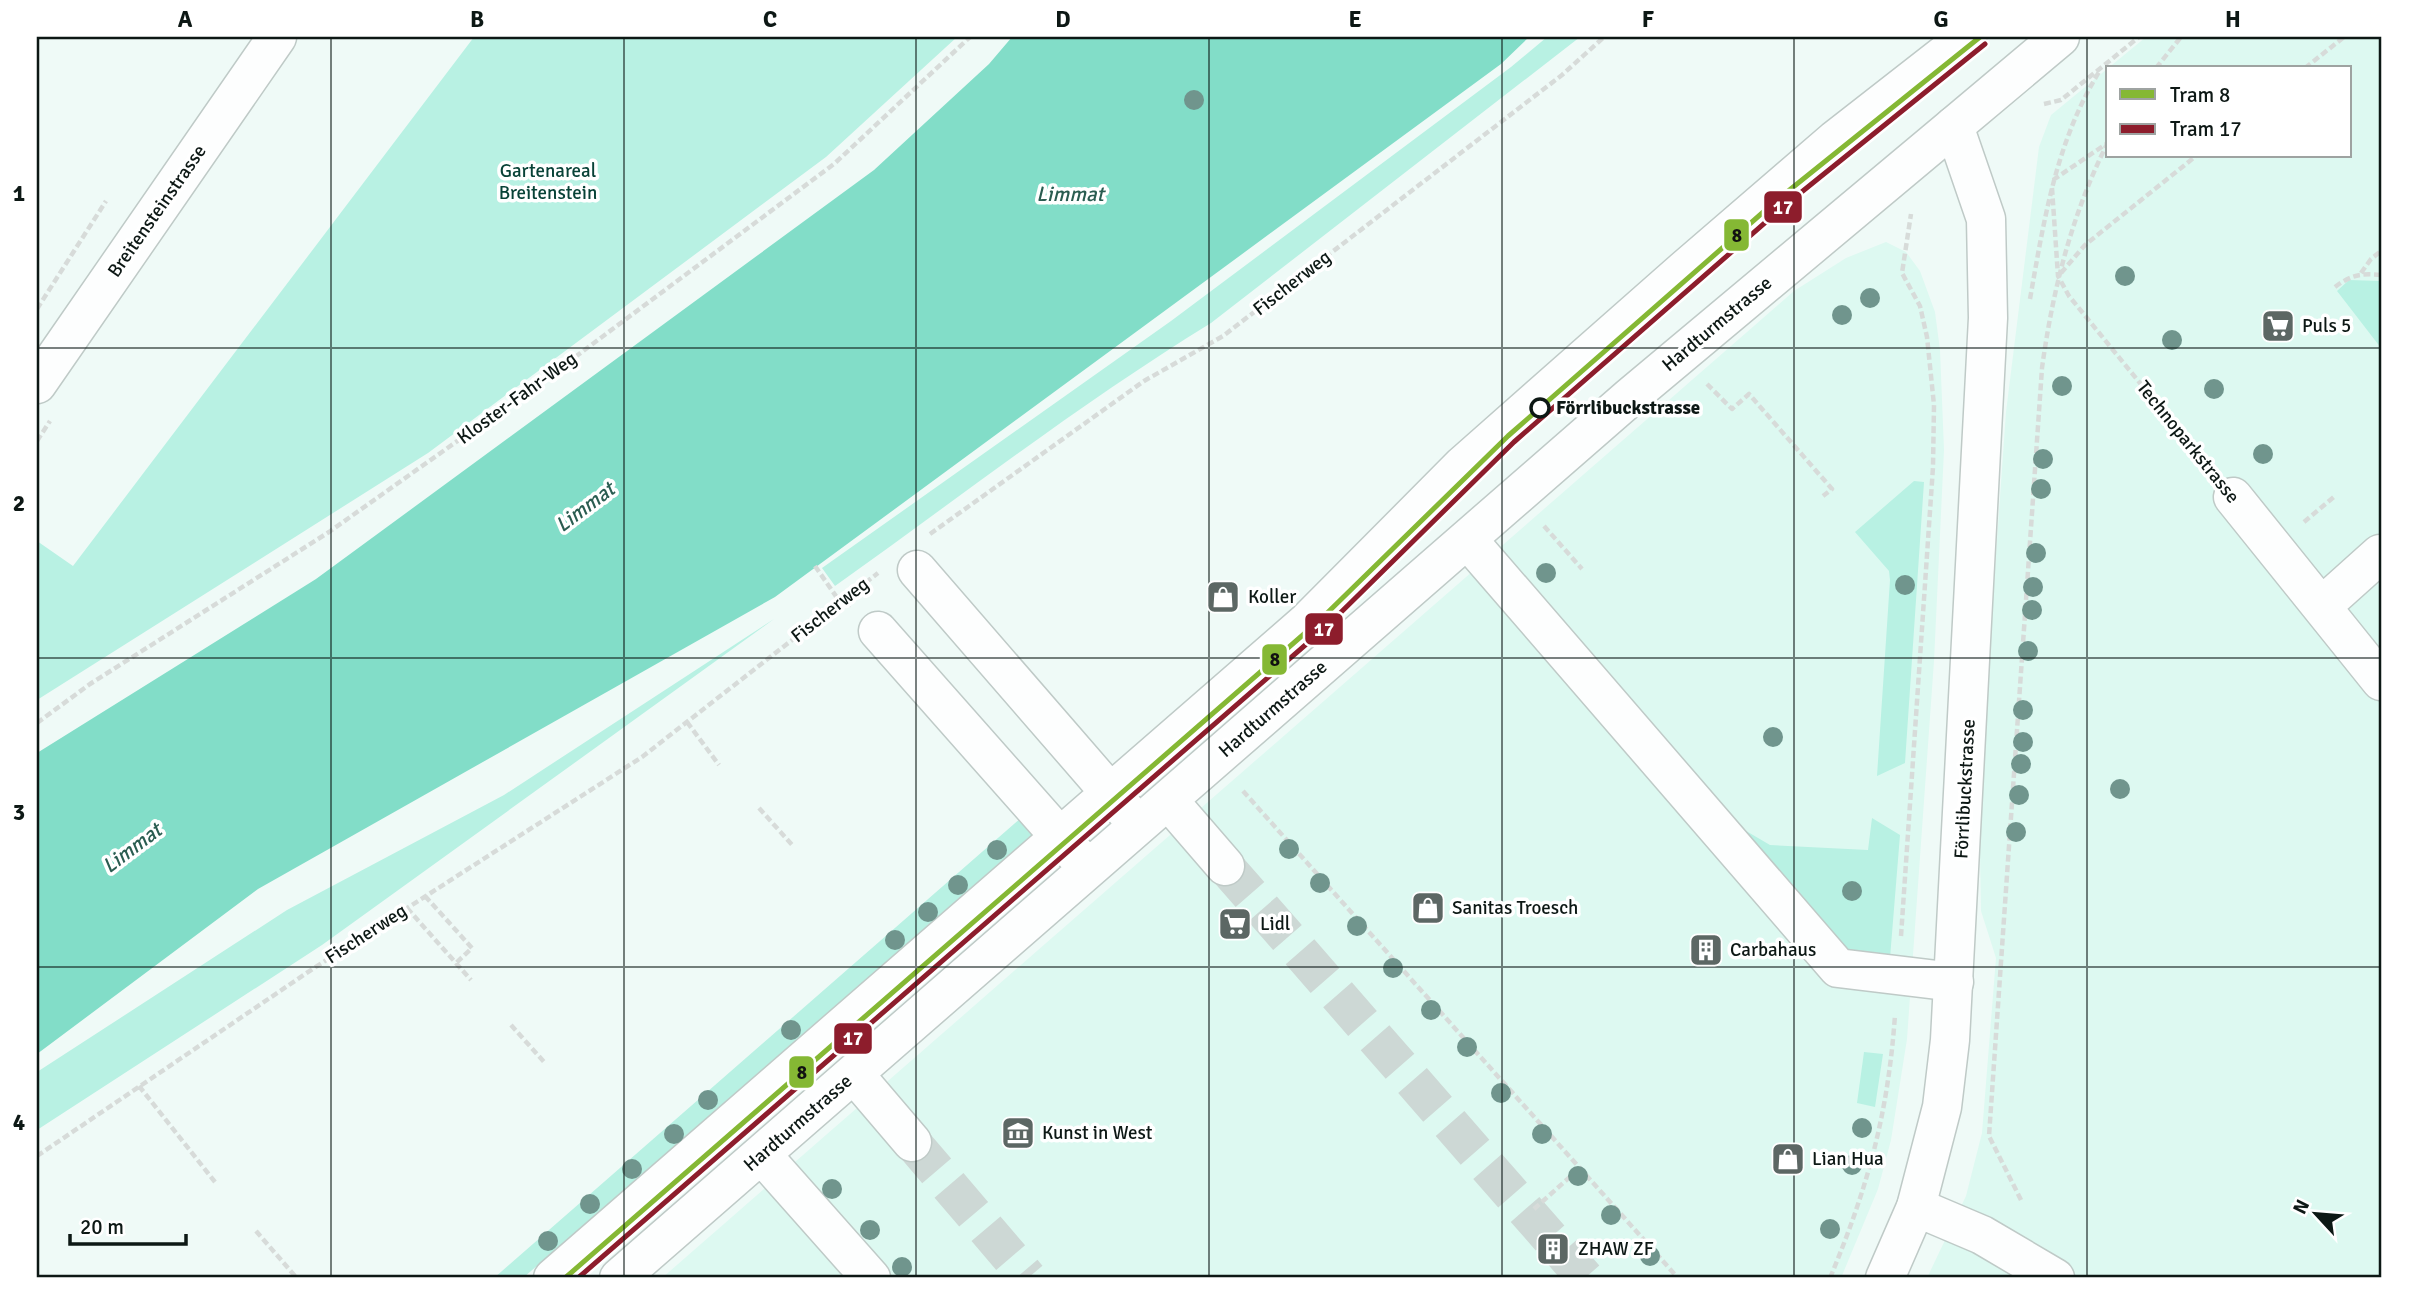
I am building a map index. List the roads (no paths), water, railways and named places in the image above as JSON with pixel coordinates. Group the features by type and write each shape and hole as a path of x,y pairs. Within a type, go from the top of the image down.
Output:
{"street":[{"name":"Breitensteinstrasse","path":"37,384 277,37"},
{"path":"553,1278 1308,621 1463,465 1784,184 1967,37"},
{"name":"Hardturmstrasse","path":"619,1278 1639,389 2060,37"},
{"name":"Förrlibuckstrasse","path":"1885,1278 1916,1207 1942,1107 1954,982 1988,318 1986,219 1954,126"},
{"name":"Technoparkstrasse","path":"2233,497 2381,681"},
{"path":"1467,539 1838,968 1954,982"},
{"path":"2322,606 2381,554"},
{"path":"908,559 1138,827"},
{"path":"878,631 1089,869"},
{"path":"1168,800 1225,866"},
{"path":"854,1074 912,1142"},
{"path":"762,1155 871,1278"},
{"path":"1916,1207 1982,1235 2055,1278"}],"water":[{"name":"Limmat","path":"1012,37 1529,37 1501,64 775,597 258,889 37,1054 37,753 316,579 874,170 989,64"}],"tunnel":[{"path":"1225,866 1585,1278"},
{"path":"912,1142 1028,1278"}],"tram line":[{"name":"8","path":"565,1278 1320,620 1508,436 1777,200 1980,37"},
{"name":"17","path":"578,1278 1326,627 1514,442 1783,207 1985,44"}],"place":[{"name":"Puls 5","path":"2278,326"},
{"name":"Förrlibuckstrasse","path":"1540,408"},
{"name":"Koller","path":"1223,597"},
{"name":"Sanitas Troesch","path":"1428,908"},
{"name":"Lidl","path":"1235,924"},
{"name":"Carbahaus","path":"1706,950"},
{"name":"Kunst in West","path":"1018,1133"},
{"name":"Lian Hua","path":"1788,1159"},
{"name":"ZHAW ZF","path":"1553,1249"}],"park label":[{"name":"Gartenareal Breitenstein","path":"548,182"}]}
